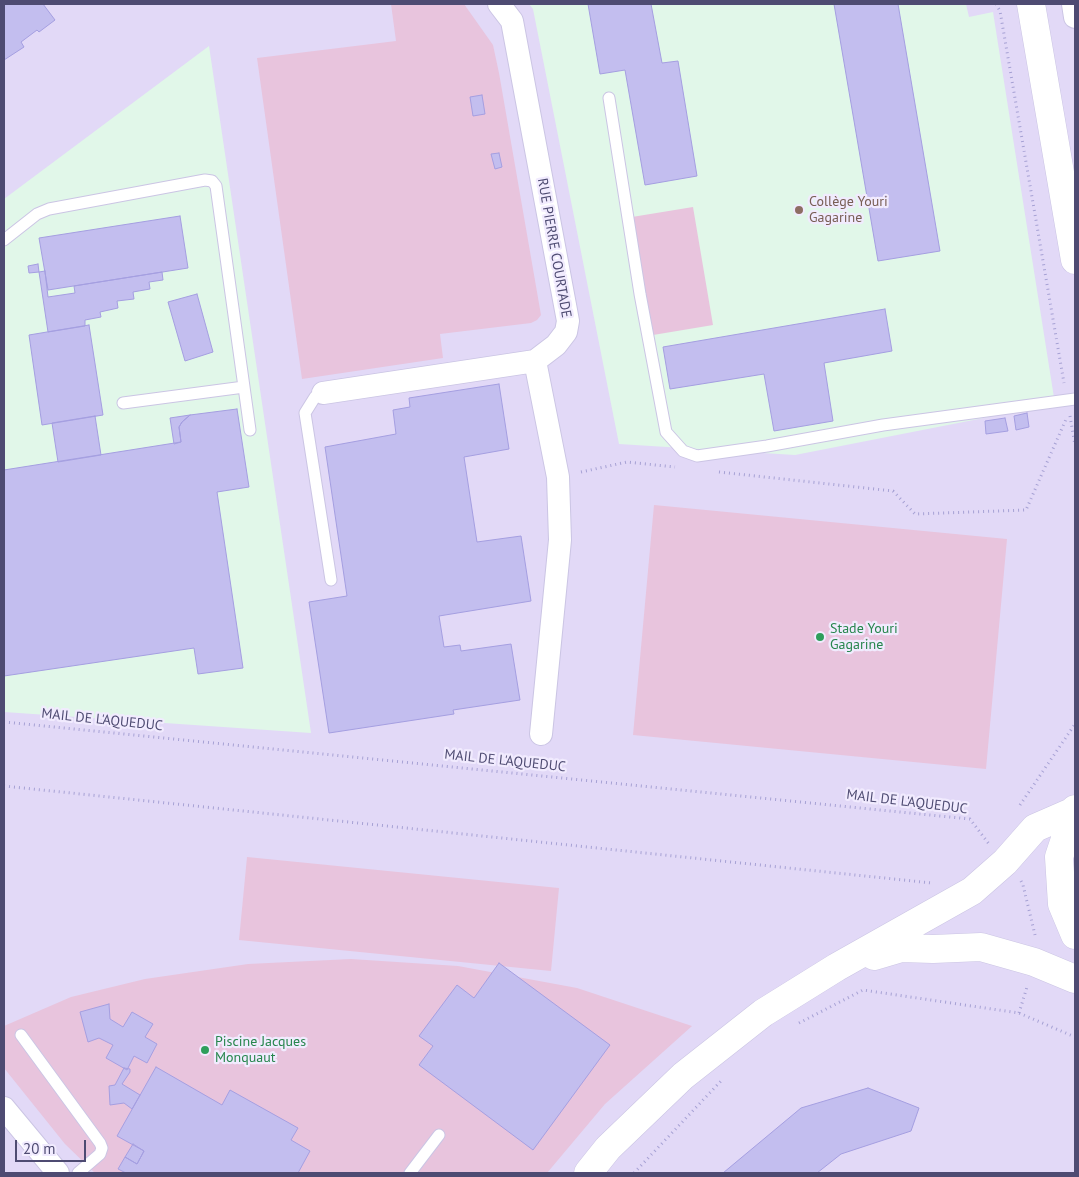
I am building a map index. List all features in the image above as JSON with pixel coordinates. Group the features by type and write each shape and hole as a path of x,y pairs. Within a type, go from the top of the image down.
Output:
{"street":[{"name":"RUE PIERRE COURTADE","path":"323,393 535,361 556,345 566,332 568,321 512,21 499,4"},
{"path":"1030,4 1075,260"},
{"path":"1073,4 1075,15"},
{"path":"535,361 558,477 560,540 541,734"},
{"path":"1075,810 1059,857 1062,904 1075,935"},
{"path":"588,1173 608,1148 683,1076 763,1013 837,967 972,891 1005,862 1035,828 1075,810"},
{"path":"837,967 901,948 981,948 1034,962 1075,979"},
{"path":"4,1108 58,1173"}],"lane":[{"path":"609,98 640,294 666,432 683,451 697,456 759,448 883,425 1071,399"},
{"path":"4,240 37,214 49,209 205,180 212,181 216,186 250,430"},
{"path":"123,403 244,387"},
{"path":"323,393 315,397 305,413 331,580"},
{"path":"21,1035 100,1143 102,1148 100,1154 78,1173"},
{"path":"410,1173 439,1135"}],"path":[{"path":"996,4 1000,10 1071,399"},
{"path":"712,472 893,491 915,514 1026,510 1069,412 1075,445"},
{"path":"558,477 627,462 684,468"},
{"name":"MAIL DE L'AQUEDUC","path":"4,722 970,819 990,845 995,838"},
{"path":"1018,809 1075,724"},
{"path":"4,786 938,884"},
{"path":"1018,875 1023,885 1035,937"},
{"path":"796,1025 863,990 1019,1013 1075,1037"},
{"path":"634,1173 727,1075"}],"shaded area":[{"path":"4,4 1075,4 1075,1173 4,1173"},
{"path":"391,4 464,4 493,45 541,315 531,323 440,334 443,358 302,379 257,58 396,41"},
{"name":"Collège Youri Gagarine","path":"529,4 966,4 969,17 993,12 1055,404 795,455 619,444 533,9"},
{"path":"209,46 311,733 4,712 4,199"},
{"path":"693,207 713,325 653,335 632,217"},
{"name":"Stade Youri Gagarine","path":"654,505 1007,539 986,769 633,735"},
{"path":"247,857 559,888 551,971 239,940"},
{"name":"Piscine Jacques Monquaut","path":"351,959 458,966 577,988 692,1026 605,1104 547,1173 95,1173 65,1144 4,1068 4,1026 71,997 145,979 248,964"}],"building":[{"path":"4,4 43,4 55,20 21,42 24,47 4,60"},
{"path":"588,4 651,4 662,63 678,61 697,176 645,185 625,70 600,74"},
{"path":"834,4 898,4 940,251 878,261"},
{"path":"482,95 485,114 473,116 470,97"},
{"path":"499,153 502,167 495,169 491,154"},
{"path":"180,216 188,268 48,290 39,238"},
{"path":"38,264 39,272 29,273 28,266"},
{"path":"45,271 48,297 75,293 74,286 162,272 163,280 149,282 150,289 133,292 134,299 117,301 118,308 100,312 101,317 85,320 85,326 48,332 39,272"},
{"path":"197,294 213,352 185,361 168,302"},
{"path":"885,309 892,351 824,363 833,421 774,431 764,374 670,389 663,347"},
{"path":"89,325 103,415 42,425 29,335"},
{"path":"499,384 509,449 464,457 477,542 521,536 531,601 439,616 444,647 460,645 461,651 511,644 520,700 453,710 454,714 329,733 309,602 347,596 325,447 396,434 393,410 410,407 409,398"},
{"path":"237,409 249,487 217,492 243,668 198,674 194,648 4,676 4,470 181,442 179,427 190,415"},
{"path":"1027,413 1029,427 1016,430 1014,416"},
{"path":"190,415 179,427 181,442 174,444 170,418"},
{"path":"95,416 101,455 58,462 52,423"},
{"path":"1005,418 1008,431 986,434 985,421"},
{"path":"499,963 610,1045 533,1150 419,1065 433,1046 419,1036 457,985 474,998"},
{"path":"109,1004 110,1019 123,1027 132,1012 153,1024 145,1037 157,1044 147,1063 134,1056 127,1070 106,1058 113,1045 99,1038 88,1042 80,1012"},
{"path":"156,1067 222,1105 230,1090 298,1128 291,1140 310,1151 298,1173 126,1173 118,1169 125,1157 137,1164 144,1151 117,1136"},
{"path":"124,1068 130,1069 130,1072 122,1084 140,1095 132,1109 124,1103 110,1105 109,1086 115,1085"},
{"path":"868,1088 919,1108 911,1131 841,1154 817,1173 723,1173 801,1108"},
{"path":"133,1144 144,1151 137,1164 125,1157"}],"place":[{"name":"Collège Youri Gagarine","path":"799,210"},
{"name":"Stade Youri Gagarine","path":"820,637"},
{"name":"Piscine Jacques Monquaut","path":"205,1050"}]}
